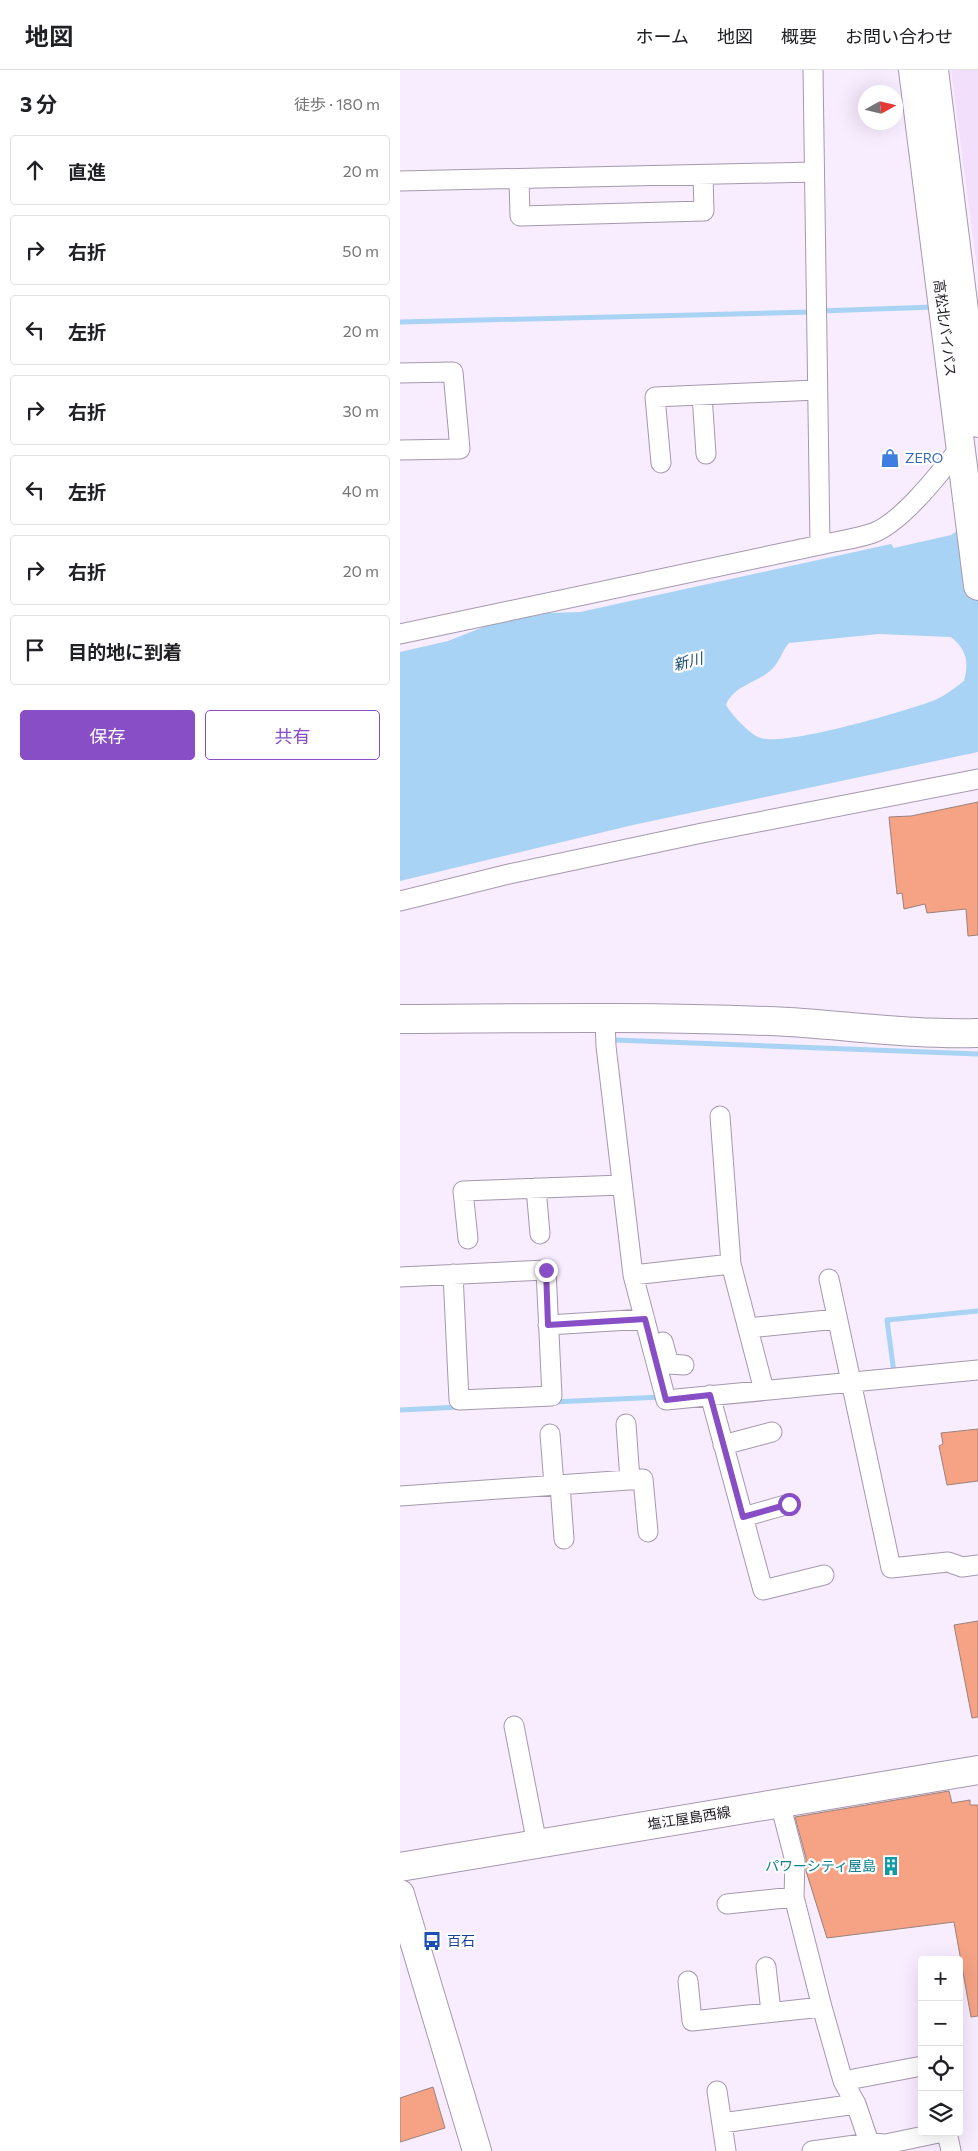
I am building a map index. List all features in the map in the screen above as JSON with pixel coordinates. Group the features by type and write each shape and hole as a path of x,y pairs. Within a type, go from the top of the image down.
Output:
{"main road":[{"name":"高松北バイパス","path":"913,70 978,586"},
{"name":"高松北バイパス","path":"934,70 978,424"},
{"path":"400,1019 605,1019 789,1022 944,1034 978,1033"},
{"name":"塩江屋島西線","path":"400,1867 978,1770"},
{"path":"400,1894 477,2151"}],"street":[{"path":"813,70 820,545"},
{"path":"400,181 814,172"},
{"path":"519,179 520,216 529,216 704,212 703,175"},
{"path":"400,373 453,372 460,449 400,450"},
{"path":"662,463 655,397 818,390"},
{"path":"702,395 706,454"},
{"path":"400,634 874,533 896,519 961,454 978,424"},
{"path":"400,901 509,874 692,835 978,779"},
{"path":"605,1019 606,1046 622,1185 640,1269 669,1364 684,1365"},
{"path":"720,1116 731,1264 764,1390"},
{"path":"468,1239 463,1192 622,1185"},
{"path":"536,1188 540,1234"},
{"path":"640,1269 731,1264"},
{"path":"640,1269 645,1319 666,1400 978,1370"},
{"path":"400,1277 453,1274 546,1270 552,1396 459,1400 453,1274"},
{"path":"829,1279 891,1568 948,1562 962,1567 978,1565"},
{"path":"548,1325 645,1319"},
{"path":"748,1328 837,1319"},
{"path":"710,1395 763,1590 824,1575"},
{"path":"626,1424 630,1480"},
{"path":"724,1445 772,1432"},
{"path":"550,1434 564,1538"},
{"path":"400,1496 643,1479 648,1532"},
{"path":"743,1517 789,1504"},
{"path":"514,1726 537,1844"},
{"path":"780,1803 795,1861 794,1897 822,2006 843,2081 856,2104 871,2147"},
{"path":"727,1904 794,1897"},
{"path":"766,1967 771,2012"},
{"path":"688,1982 692,2021 822,2006"},
{"path":"843,2081 918,2067"},
{"path":"717,2091 726,2151"},
{"path":"722,2123 856,2104"},
{"path":"816,2151 871,2147 924,2136"},
{"path":"948,2136 951,2151"}],"shaded area":[{"path":"951,70 978,70 978,275"}],"water":[{"name":"新川","path":"978,518 978,752 633,825 400,881 400,652 448,641 486,626 547,613 580,612 891,544 894,548 951,535","holes":["879,634 951,637 960,647 965,657 964,681 947,694 935,700 900,712 845,727 791,738 770,739 758,737 749,731 726,705 730,698 740,689 772,669 789,643"]}],"building":[{"path":"978,802 978,935 968,936 966,909 927,913 925,904 904,909 902,893 897,894 889,817 911,816"},
{"path":"978,1429 978,1481 947,1485 939,1446 943,1444 941,1433"},
{"path":"978,1621 978,1717 972,1718 954,1625"},
{"name":"パワーシティ屋島","path":"949,1791 952,1803 970,1800 970,1805 978,1805 978,2016 971,2017 963,1972 963,1956 960,1956 954,1922 827,1938 806,1871 806,1858 795,1817"},
{"path":"433,2087 445,2128 400,2142 400,2098"}],"waterway":[{"path":"820,311 934,307"},
{"path":"400,322 812,312"},
{"path":"615,1040 978,1054"},
{"path":"892,1373 894,1373 887,1320 978,1311"},
{"path":"553,1402 662,1397"},
{"path":"400,1410 460,1407"}],"place":[{"name":"ZERO","path":"890,458"},
{"name":"パワーシティ屋島","path":"891,1866"},
{"name":"百石","path":"432,1941"}],"route":[{"path":"546,1270 548,1325 645,1319 666,1400 710,1395 743,1517 789,1504"}]}
